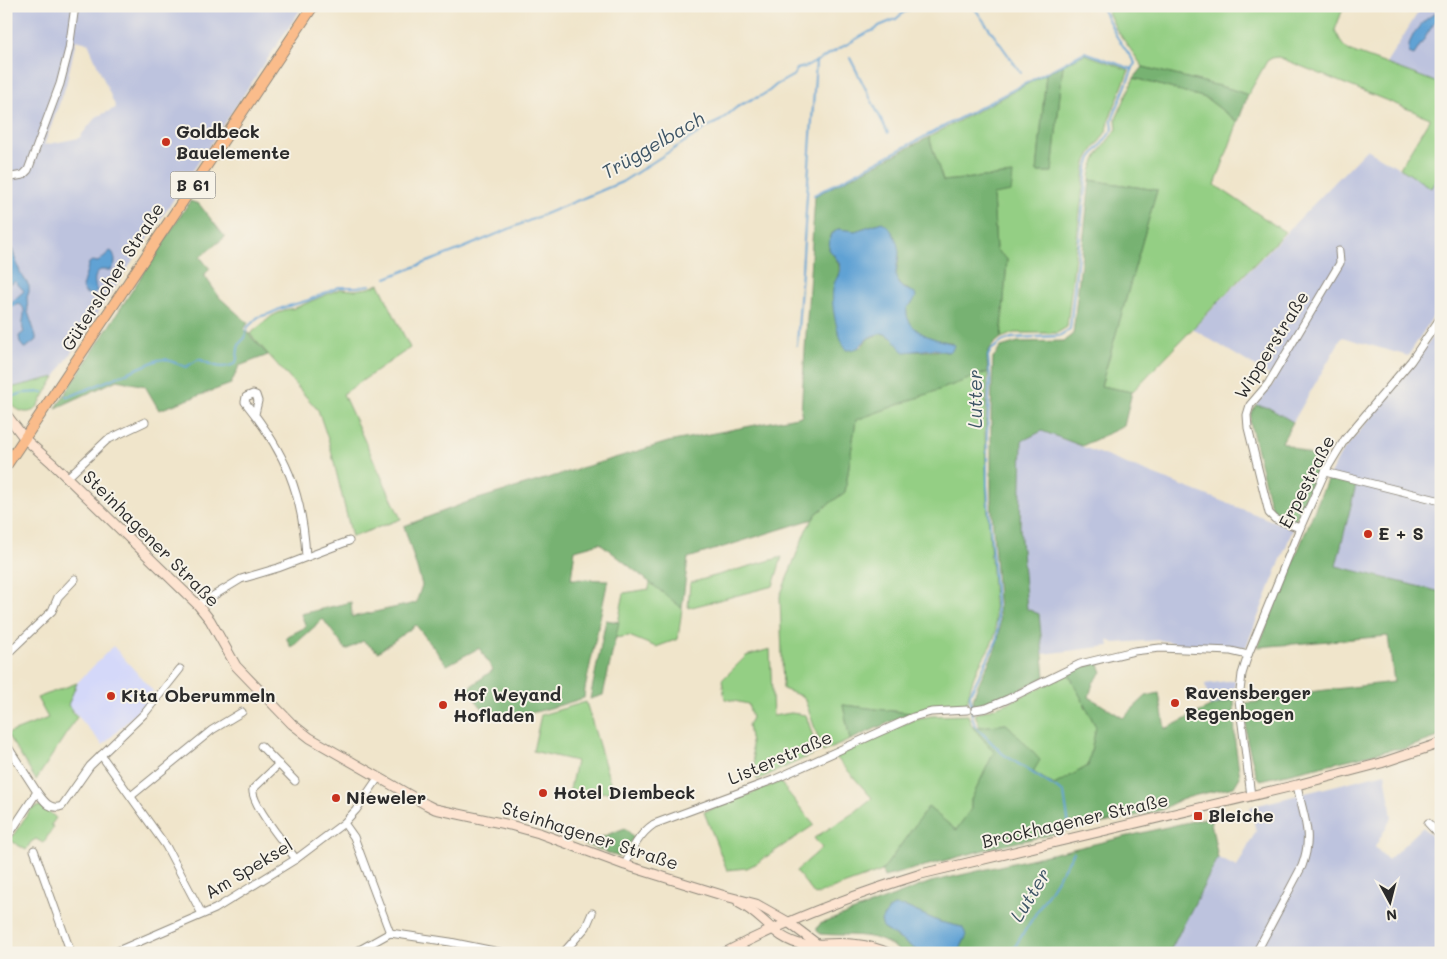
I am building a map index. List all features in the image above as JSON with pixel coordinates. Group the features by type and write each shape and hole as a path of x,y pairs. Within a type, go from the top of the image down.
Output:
{"main road":[{"name":"Gütersloher Straße","path":"6,466 313,6"},
{"name":"Steinhagener Straße","path":"6,414 25,439 198,605 210,620 236,666 285,718 310,738 435,809 510,825 624,866 756,904 788,922 817,944"},
{"name":"Brockhagener Straße","path":"724,953 770,930 852,896 921,874 1381,764 1441,743"},
{"name":"Steinhagener Straße","path":"725,896 748,907 770,930 795,943 808,946 817,944 865,945 888,953"}],"street":[{"path":"6,178 23,175 28,170 60,84 69,49 75,6"},
{"name":"Wipperstraße","path":"1300,528 1275,519 1269,512 1248,428 1247,415 1250,405 1268,384 1340,263 1339,251"},
{"name":"Erpestraße","path":"1251,796 1239,700 1242,674 1248,655 1325,472 1345,439 1411,361 1441,317"},
{"path":"255,414 280,452 294,484 300,509 306,557"},
{"name":"Steinhagener Straße","path":"67,478 107,440 145,422"},
{"path":"1325,472 1441,501"},
{"path":"198,605 234,582 348,541"},
{"path":"6,655 52,611 58,597 75,579"},
{"name":"Listerstraße","path":"624,866 639,837 654,824 773,780 913,717 931,712 987,708 1080,664 1134,651 1160,648 1231,651 1248,655"},
{"path":"6,744 45,803 51,807 57,808 62,806 90,766 145,713 180,669"},
{"path":"131,796 212,730 242,712"},
{"path":"261,746 296,781"},
{"path":"101,755 166,846 202,914"},
{"path":"279,764 253,789 252,793 263,814 296,859"},
{"name":"Am Speksel","path":"112,953 215,908 296,859 344,823 356,810 378,778"},
{"path":"1256,953 1302,866 1307,852 1309,839 1297,785"},
{"path":"6,839 38,792"},
{"path":"6,821 14,827"},
{"path":"344,823 354,837 390,933"},
{"path":"1428,823 1441,837"},
{"path":"34,850 71,953"},
{"path":"563,953 586,927 592,913"},
{"path":"354,953 390,933 450,942 504,953"}],"shaded area":[{"path":"6,6 303,6 55,377 6,389","holes":["76,40 88,43 116,108 96,117 79,138 44,145 66,85"]},
{"path":"1422,6 1441,6 1441,84 1386,64"},
{"path":"1367,149 1431,187 1441,171 1441,304 1408,356 1342,337 1293,422 1269,408 1256,405 1276,379 1193,329"},
{"path":"1441,323 1441,592 1336,566 1356,485 1338,480 1327,480 1340,455 1415,363"},
{"path":"1042,431 1293,529 1246,647 1184,645 1160,640 1114,643 1108,640 1109,646 1043,654 1039,614 1027,610 1020,528 1022,441"},
{"name":"Kita Oberummeln","path":"113,646 153,691 147,702 103,745 68,705 77,683"},
{"path":"1235,680 1234,699 1210,707 1205,684"},
{"path":"1385,773 1392,817 1375,847 1388,860 1423,827 1441,846 1441,953 1169,953 1218,858 1237,867 1256,831 1250,807"}],"green space":[{"path":"1105,6 1344,6 1335,30 1342,44 1348,50 1441,84 1441,171 1431,188 1400,168 1430,118 1278,57 1267,61 1248,95 1143,67 1116,29"},
{"path":"1085,54 1129,70 1106,132 1090,154 1085,167 1067,327 1057,333 1014,333 1001,338 1007,260 996,250 993,194 1013,174 943,181 929,137 1046,74 1037,172 1052,172 1063,65"},
{"path":"1063,65 1052,172 1037,172 1046,74"},
{"path":"1143,67 1248,95 1238,122 1206,98 1134,78"},
{"path":"1134,78 1206,98 1238,122 1215,185 1285,232 1132,392 1101,386 1157,190 1090,180 1096,159 1103,146 1117,129 1116,119"},
{"path":"929,137 943,181 1013,174 1011,192 993,195 996,250 1007,259 1001,338 988,352 988,372 856,420 845,492 817,513 813,519 688,558 682,608 600,543 575,550 571,579 608,580 584,698 524,714 501,717 492,715 482,707 467,689 493,670 479,648 447,665 416,625 378,652 363,641 346,650 323,619 291,648 286,637 306,627 301,614 351,602 352,617 416,603 422,585 404,526 468,502 668,442 802,416 815,196","holes":["882,222 898,251 898,283 908,289 913,302 907,308 907,316 921,333 929,337 951,342 947,352 902,350 895,339 882,333 869,338 860,348 835,283 839,272 839,265 829,249 830,235 838,229 855,231"]},
{"path":"1090,180 1157,190 1101,386 1132,392 1124,426 1082,446 1042,431 1022,441 1020,528 1027,609 1039,614 1045,677 987,706 972,708 977,687 995,649 1000,628 991,498 993,358 1001,347 1018,342 1064,341 1073,334"},
{"path":"190,201 199,204 225,237 200,257 210,269 204,275 220,298 248,323 244,329 268,355 239,366 231,384 159,410 145,386 117,380 56,408"},
{"path":"379,284 410,348 343,394 401,519 352,537 329,442 318,410 250,334 272,316 284,310 295,308 340,289 355,290"},
{"path":"988,372 985,432 987,500 996,631 973,679 967,707 930,708 910,713 843,705 850,740 823,752 804,697 783,689 780,596 806,530 817,513 845,492 856,420"},
{"path":"55,377 36,409 23,412 6,400 6,389"},
{"path":"1256,405 1269,408 1293,422 1282,442 1323,461 1295,522 1278,515 1273,510 1269,500 1250,422 1251,414"},
{"path":"1327,480 1338,480 1356,485 1336,566 1441,592 1441,736 1404,749 1394,749 1261,780 1257,777 1247,741 1246,703 1284,695 1394,682 1388,636 1258,647"},
{"path":"782,557 773,586 688,608 690,583"},
{"path":"650,582 682,608 678,639 656,647 629,636 615,638 624,593 649,589"},
{"path":"606,620 619,622 603,695 590,699"},
{"path":"770,649 773,716 791,713 806,715 818,752 757,780 748,725 752,718 748,704 725,699 722,680 746,656"},
{"path":"1098,662 1102,672 1093,683 1089,697 1123,718 1146,696 1159,693 1165,729 1210,707 1234,699 1235,742 1240,777 1234,787 1187,798 1162,810 991,848 884,877 882,871 928,807 956,830 971,809 971,800 994,752 972,726 1006,724 1009,726 1040,760 1033,772 1054,785 1088,766 1096,727 1069,674"},
{"path":"1069,674 1096,727 1088,766 1054,785 1033,772 1006,724 980,727 975,714 1008,703"},
{"path":"77,683 68,705 77,717 36,780 7,734 48,718 37,698"},
{"path":"586,702 613,792 569,794 576,761 533,751 541,715"},
{"path":"843,705 910,713 850,740"},
{"path":"968,715 972,726 994,752 971,800 971,809 956,830 928,807 882,871 815,895 796,871 822,848 814,838 855,812 872,798 835,756 915,719 931,716"},
{"path":"780,782 814,825 757,863 747,868 727,870 704,812"},
{"path":"39,806 56,818 51,825 54,827 43,843 36,839 31,842 26,850 10,840 31,809"},
{"path":"1210,817 1218,858 1169,953 958,953 966,937 962,927 940,922 906,907 883,928 921,953 902,953 892,946 873,938 821,934 817,931 820,924 931,882"},
{"path":"625,828 634,837 619,857 583,844"}],"water":[{"path":"1439,14 1438,17 1414,55 1409,53 1410,41 1417,29 1432,15"},
{"path":"882,222 892,231 897,244 899,252 896,275 898,283 903,288 915,293 916,297 907,308 909,321 918,331 954,345 952,351 947,352 934,349 905,352 891,337 882,333 870,337 858,348 846,350 837,327 833,309 834,284 840,273 840,268 829,249 830,236 838,229 855,231"},
{"path":"12,249 20,272 29,286 27,297 28,312 36,340 26,348 20,343 19,336 24,332 24,309 19,304 6,310 6,307 24,291 15,281 11,284 9,282 11,274 7,252"},
{"path":"111,251 115,260 113,268 111,270 100,270 95,280 97,291 93,295 85,293 82,287 89,263 92,261 98,262"},
{"path":"894,906 906,907 940,922 962,927 966,937 958,953 921,953 883,928 881,921 889,909"}],"waterway":[{"name":"Trüggelbach","path":"386,278 622,182 720,121 737,107 759,97 794,75 797,69 808,66 918,6"},
{"path":"973,6 1021,73"},
{"name":"Lutter","path":"1069,826 1064,793 1003,754 975,726 970,694 997,640 998,629 987,485 990,377 988,356 991,350 1003,341 1012,338 1059,336 1070,329 1087,168 1091,158 1113,129 1112,120 1135,63 1117,37 1101,6"},
{"path":"814,195 1085,52 1132,69"},
{"path":"850,58 888,133"},
{"path":"797,345 816,61"},
{"name":"Trüggelbach","path":"66,396 71,396 158,360 165,359 186,367 199,359 217,366 226,367 236,363 239,346 245,338 247,328 258,317 309,300 339,287 370,285"},
{"name":"Trüggelbach","path":"8,398 23,393 43,392"},
{"name":"Lutter","path":"1011,953 1074,852"}],"place":[{"name":"Goldbeck Bauelemente","path":"166,142"},
{"name":"E + S","path":"1368,534"},
{"name":"Kita Oberummeln","path":"111,696"},
{"name":"Ravensberger Regenbogen","path":"1175,703"},
{"name":"Hof Weyand Hofladen","path":"443,705"},
{"name":"Hotel Diembeck","path":"543,793"},
{"name":"Nieweler","path":"336,798"},
{"name":"Bleiche","path":"1198,816"}]}
